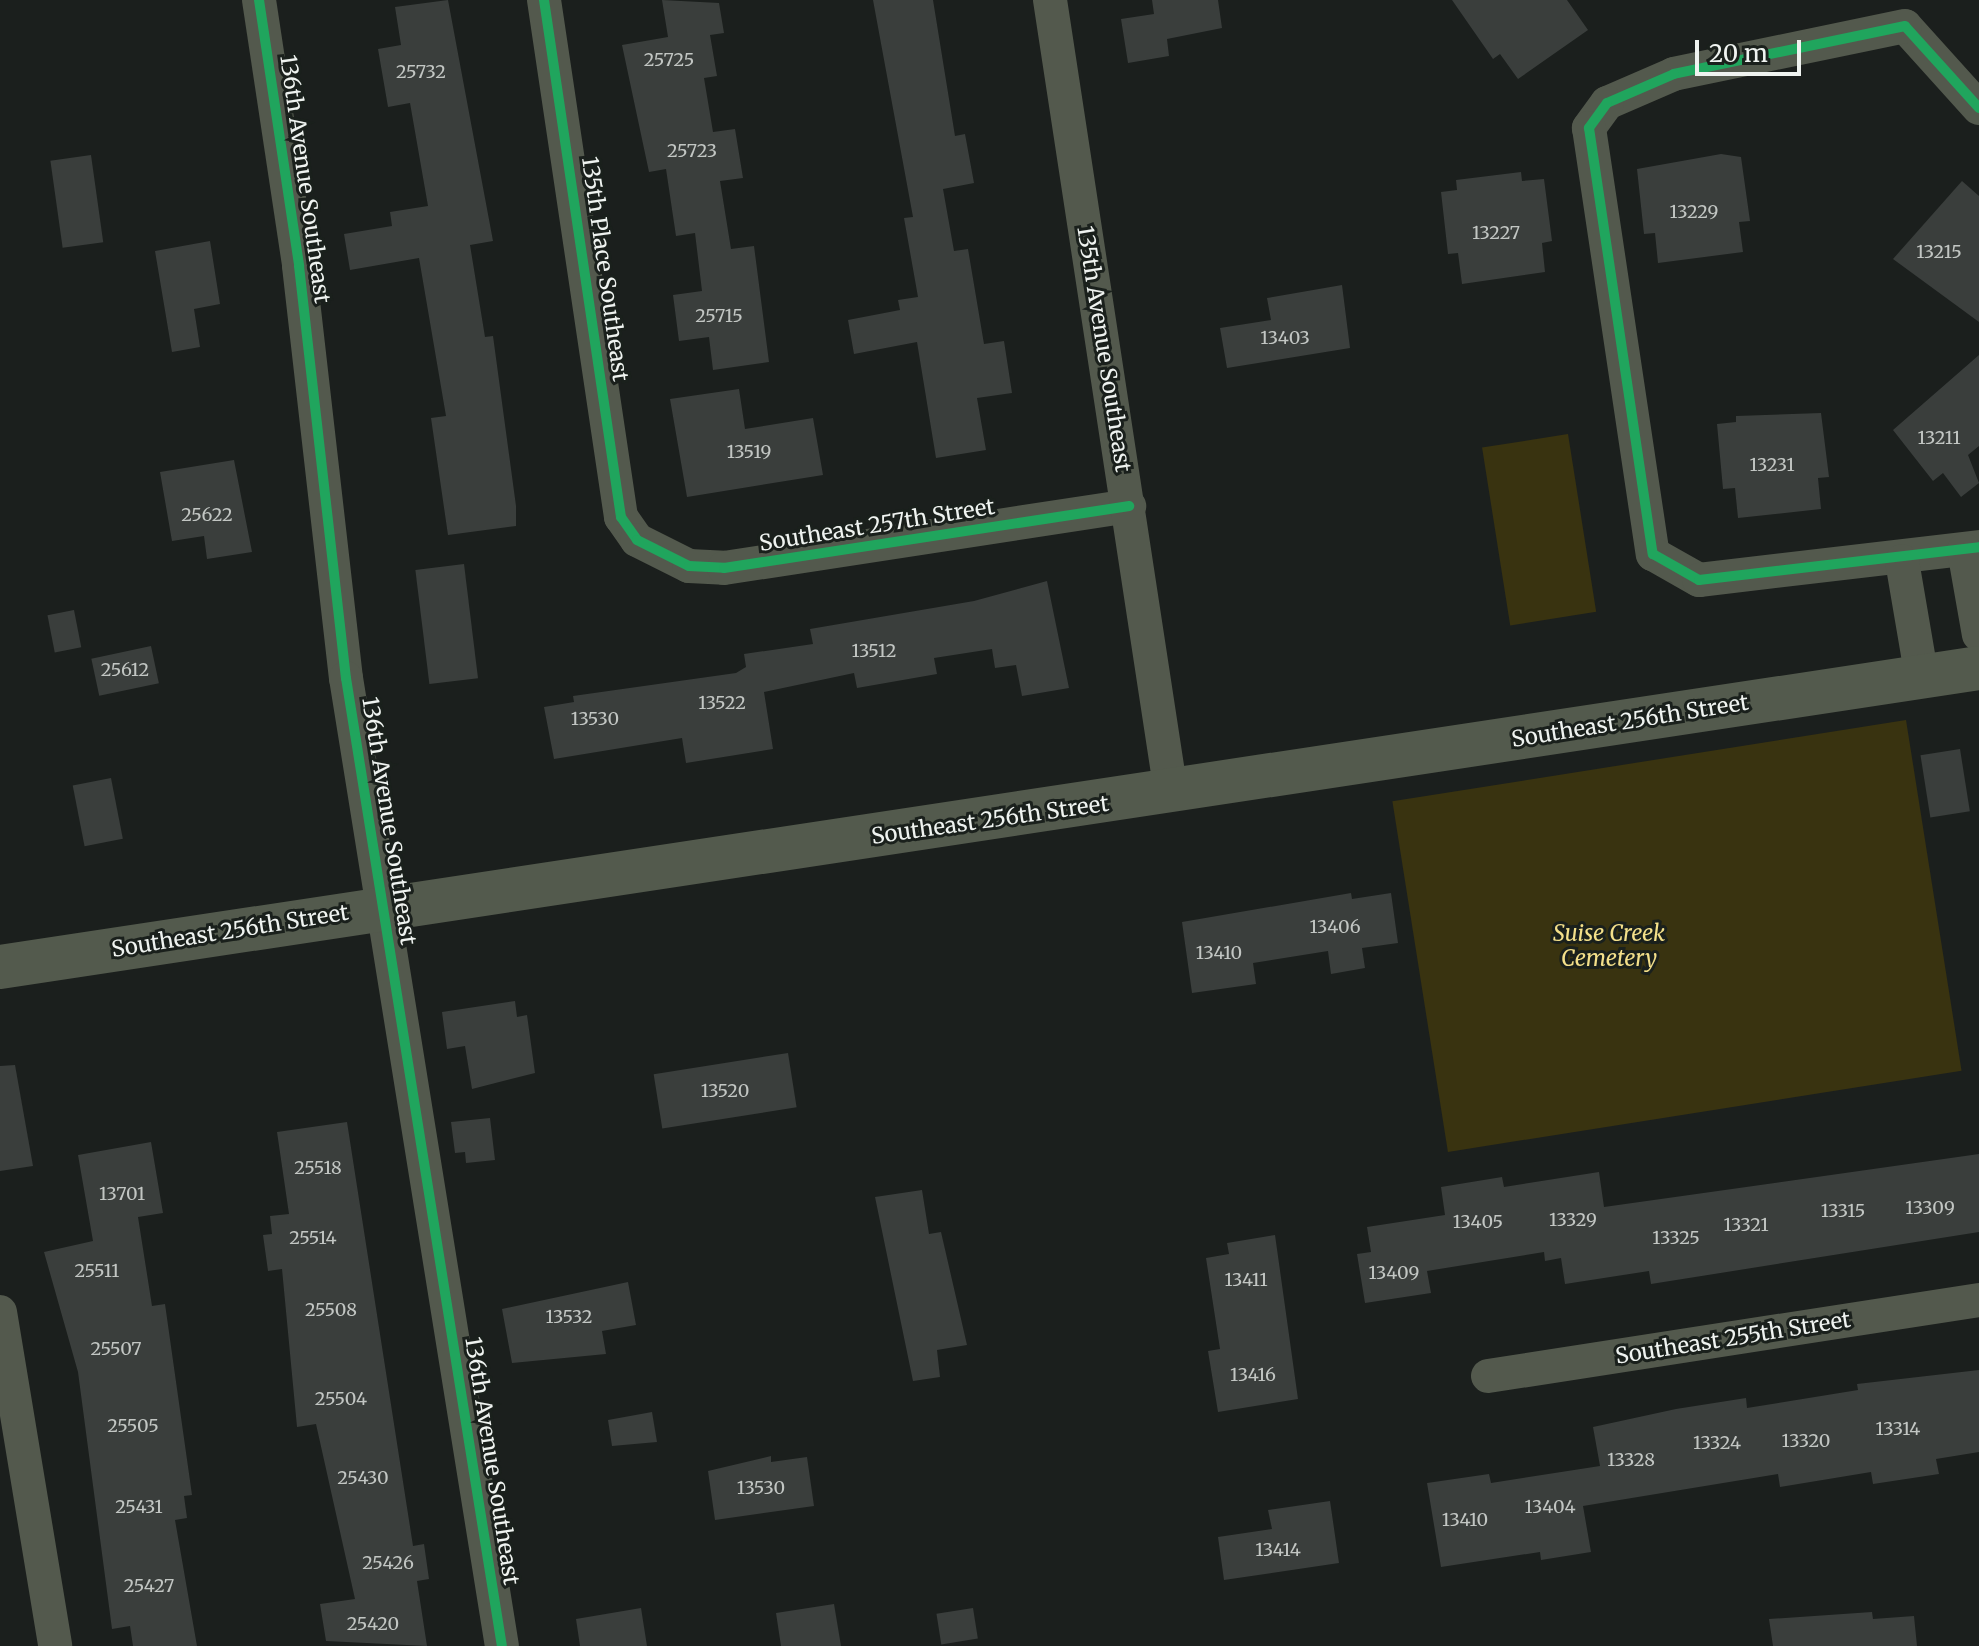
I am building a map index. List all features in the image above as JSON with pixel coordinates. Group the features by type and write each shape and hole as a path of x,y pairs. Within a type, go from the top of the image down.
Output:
{"main road":[{"name":"Southeast 256th Street","path":"0,967 1171,793 1979,668"}],"street":[{"name":"136th Avenue Southeast","path":"259,0 383,908 502,1646"},
{"name":"135th Place Southeast","path":"544,0 621,517 637,540"},
{"name":"135th Avenue Southeast","path":"1050,0 1171,793"},
{"path":"1979,108 1905,26 1674,74 1607,103 1589,128 1653,554 1699,580 1902,561 1972,549 1979,635"},
{"name":"Southeast 257th Street","path":"637,540 689,566 724,568 1129,506"},
{"path":"1902,561 1922,678"},
{"name":"Southeast 255th Street","path":"1488,1376 1979,1300"},
{"path":"0,1312 55,1646"}],"green space":[{"path":"1568,434 1596,612 1510,625 1482,448"},
{"name":"Suise Creek Cemetery","path":"1906,720 1962,1071 1448,1152 1392,801"}],"building":[{"path":"448,0 493,241 470,245 485,337 493,336 516,506 516,526 448,535 431,418 446,416 419,258 350,270 344,234 392,226 390,212 428,206 410,103 388,107 378,49 401,45 395,7"},
{"path":"662,0 719,3 724,33 710,35 717,76 704,78 713,132 735,129 743,178 720,181 731,249 754,246 769,362 713,370 709,337 679,341 673,295 702,291 695,233 676,236 666,169 649,172 622,45 668,37"},
{"path":"873,0 933,0 955,136 965,134 974,183 943,189 954,251 968,249 984,344 1004,341 1012,393 977,398 986,450 936,458 917,342 854,354 848,320 900,310 898,300 918,297 904,218 913,217"},
{"path":"1152,0 1218,0 1222,28 1167,39 1169,56 1128,63 1121,19 1154,14"},
{"path":"1452,0 1567,0 1588,30 1518,79 1500,54 1493,59"},
{"path":"1721,154 1741,157 1750,221 1739,222 1743,252 1658,263 1655,233 1644,234 1637,169"},
{"path":"91,155 103,242 63,248 50,161"},
{"path":"1521,172 1522,181 1544,179 1552,241 1542,243 1545,272 1462,284 1458,253 1448,254 1441,192 1457,190 1456,180"},
{"path":"1962,181 1979,196 1979,322 1893,259"},
{"path":"210,241 220,304 194,309 200,347 172,352 155,251"},
{"path":"1342,285 1350,348 1227,368 1220,328 1271,320 1267,298"},
{"path":"1979,355 1979,446 1968,455 1979,483 1961,497 1943,473 1933,481 1893,430"},
{"path":"739,389 745,429 813,418 823,475 687,497 670,399"},
{"path":"1821,413 1829,477 1818,478 1821,509 1738,518 1735,488 1723,489 1717,424 1736,422 1736,416"},
{"path":"234,460 252,552 207,559 204,536 172,541 160,472"},
{"path":"464,564 478,678 429,684 415,570"},
{"path":"1047,581 1069,688 1022,696 1016,665 995,668 992,649 934,658 937,674 857,688 854,673 764,692 773,749 686,763 682,738 554,759 544,707 574,702 573,696 736,673 746,667 744,654 813,644 810,629 974,601"},
{"path":"74,610 81,647 55,652 47,615"},
{"path":"151,646 159,683 99,696 91,659"},
{"path":"1960,749 1970,811 1930,817 1920,755"},
{"path":"111,778 123,839 85,846 73,785"},
{"path":"1351,893 1352,899 1391,893 1398,943 1362,948 1365,968 1331,974 1328,951 1253,963 1256,984 1192,993 1182,922"},
{"path":"515,1001 517,1017 527,1015 535,1073 472,1089 465,1046 447,1049 442,1012"},
{"path":"788,1053 797,1107 662,1129 654,1074"},
{"path":"15,1065 33,1166 0,1171 0,1066"},
{"path":"490,1118 495,1160 466,1163 465,1152 455,1153 451,1122"},
{"path":"347,1122 413,1546 424,1544 429,1579 417,1581 427,1646 326,1641 320,1604 355,1599 316,1424 297,1427 282,1269 268,1271 263,1235 272,1234 270,1216 289,1214 277,1132"},
{"path":"151,1142 163,1213 138,1217 152,1306 165,1304 192,1495 184,1496 187,1518 175,1520 197,1646 133,1646 130,1626 112,1629 78,1372 44,1252 93,1241 78,1155"},
{"path":"1979,1154 1979,1232 1651,1284 1649,1271 1565,1284 1561,1258 1545,1261 1544,1252 1427,1271 1431,1293 1365,1303 1357,1254 1371,1252 1367,1227 1445,1215 1441,1187 1502,1177 1504,1187 1599,1172 1604,1207"},
{"path":"922,1190 929,1234 941,1232 967,1345 937,1350 940,1377 913,1381 875,1197"},
{"path":"1275,1235 1298,1399 1218,1412 1208,1351 1220,1349 1206,1258 1229,1254 1227,1243"},
{"path":"628,1282 636,1325 602,1331 606,1354 512,1363 502,1309"},
{"path":"1979,1370 1979,1452 1936,1459 1939,1474 1873,1484 1871,1472 1780,1487 1778,1474 1583,1506 1591,1552 1541,1560 1540,1552 1441,1567 1427,1483 1489,1474 1491,1483 1600,1466 1593,1427 1676,1409 1746,1398 1747,1408 1858,1390 1857,1384"},
{"path":"652,1412 657,1442 612,1446 608,1420"},
{"path":"771,1456 771,1462 807,1457 814,1506 715,1520 708,1471"},
{"path":"1330,1501 1339,1563 1224,1580 1218,1537 1272,1529 1268,1510"},
{"path":"834,1604 841,1646 781,1646 776,1613"},
{"path":"641,1608 647,1646 580,1646 576,1619"},
{"path":"973,1608 978,1639 941,1644 936,1614"},
{"path":"1872,1612 1873,1619 1914,1616 1917,1646 1773,1646 1769,1619"}],"cycle path":[{"path":"259,0 299,266 346,678 502,1646"},
{"path":"544,0 621,517 637,540 689,566 724,568 1129,506"},
{"path":"1979,108 1905,26 1674,74 1607,103 1589,128 1653,554 1699,580 1979,547"}]}
